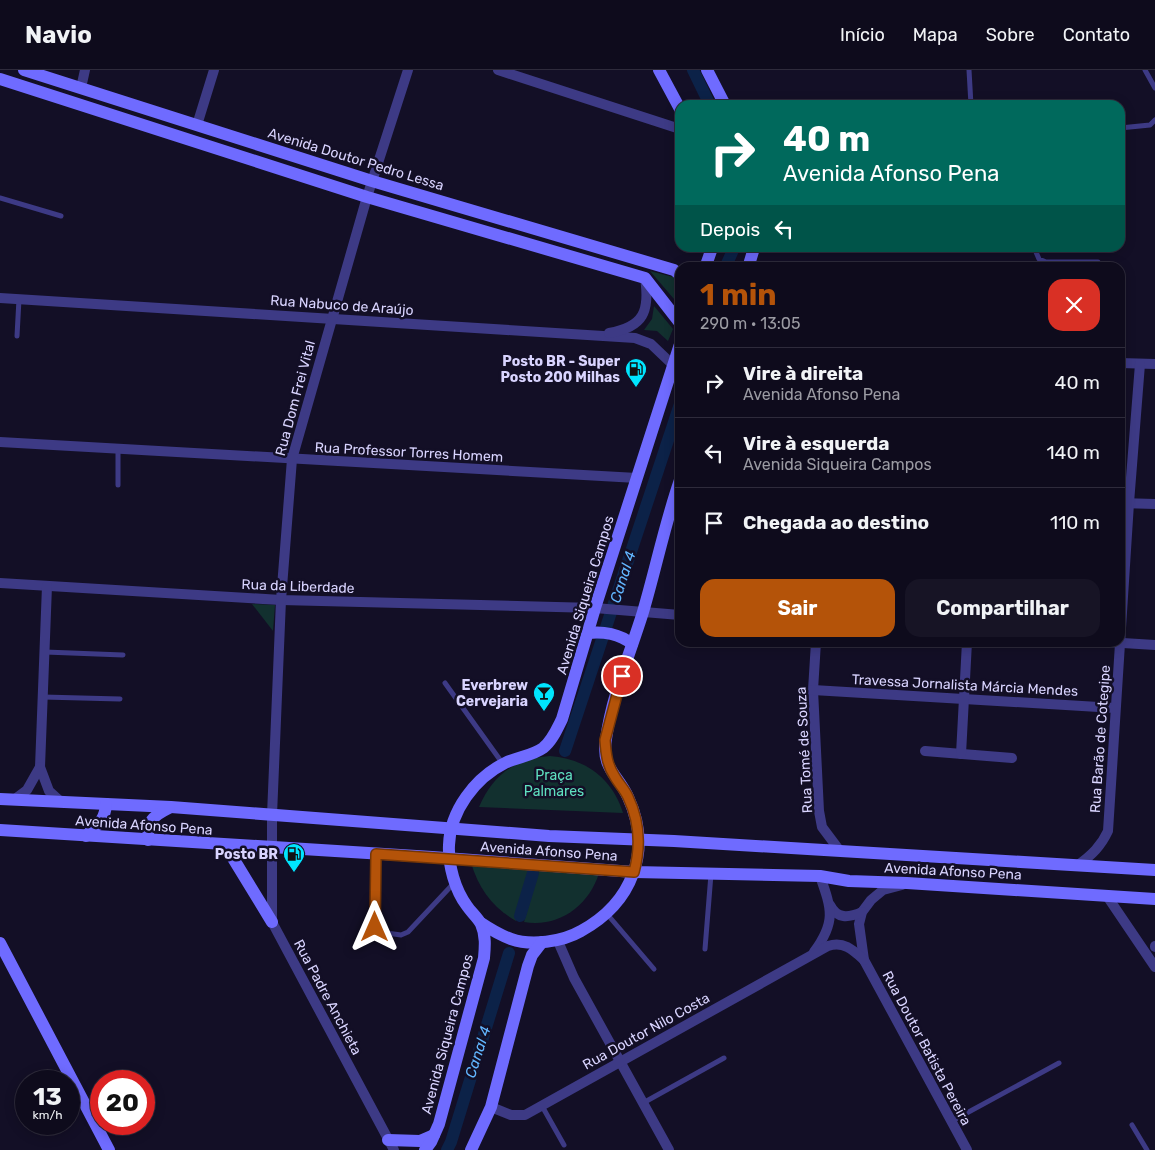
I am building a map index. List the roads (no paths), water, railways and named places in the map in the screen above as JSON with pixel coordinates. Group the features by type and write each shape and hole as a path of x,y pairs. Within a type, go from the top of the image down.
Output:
{"main road":[{"name":"Avenida Doutor Pedro Lessa","path":"24,70 372,181 675,271"},
{"path":"659,70 675,100"},
{"path":"706,70 722,100"},
{"path":"0,79 367,197 645,278 675,317"},
{"name":"Avenida Siqueira Campos","path":"425,1150 438,1124 484,958 485,941 480,923 465,904 455,882 449,859 452,828 462,804 476,784 503,764 535,753 545,747 562,719 594,632 637,478 675,359"},
{"path":"480,923 511,939 536,942 557,939 577,933 596,923 625,892 638,857 639,840 636,816 627,795 606,762 605,740 628,641 675,496"},
{"path":"594,632 628,641"},
{"name":"Avenida Afonso Pena","path":"0,799 171,807 549,836 1155,870"},
{"path":"86,836 102,821 106,813 106,804"},
{"path":"148,840 149,824 152,819 155,815 171,807"},
{"name":"Avenida Afonso Pena","path":"0,830 634,872 820,876 849,881 1155,899"},
{"path":"0,839 14,831"},
{"path":"225,845 272,922"},
{"path":"471,1150 491,1106 536,942"},
{"path":"0,943 110,1150"},
{"path":"391,1145 420,1140 434,1135"}],"street":[{"path":"81,88 85,70"},
{"path":"197,125 214,70"},
{"name":"Rua Dom Frei Vital","path":"272,815 282,600 292,459 367,197 408,70"},
{"path":"498,70 675,127"},
{"path":"595,335 630,327 638,322 645,311 647,301 645,278"},
{"name":"Rua Nabuco de Araújo","path":"0,298 595,335 644,340 651,344 673,365"},
{"path":"1125,362 1155,364"},
{"name":"Rua Barão de Cotegipe","path":"1125,494 1140,364"},
{"name":"Rua Professor Torres Homem","path":"0,442 637,478"},
{"path":"1125,503 1155,504"},
{"name":"Rua da Liberdade","path":"0,583 282,600 600,608 638,611"},
{"path":"47,586 40,767 49,791 61,802"},
{"path":"638,611 675,615"},
{"path":"1125,643 1155,645"},
{"name":"Rua Tomé de Souza","path":"816,647 813,690 819,811 822,827 840,851"},
{"path":"961,754 967,647"},
{"name":"Rua Barão de Cotegipe","path":"1078,865 1093,854 1102,844 1108,831 1120,647"},
{"name":"Travessa Jornalista Márcia Mendes","path":"813,690 1115,708"},
{"path":"925,751 1012,758"},
{"path":"15,799 27,790 40,767"},
{"name":"Rua Padre Anchieta","path":"272,815 272,922 391,1145"},
{"path":"820,876 833,912 843,917 862,912 871,900 883,890 907,883"},
{"path":"1107,896 1155,968"},
{"path":"812,954 828,931 830,919 829,904"},
{"name":"Rua Doutor Batista Pereira","path":"862,912 858,924 864,960 966,1150"},
{"path":"557,939 574,978 669,1150"},
{"name":"Rua Doutor Batista Pereira","path":"812,954 835,944 852,949 864,960"},
{"name":"Rua Doutor Nilo Costa","path":"491,1106 511,1115 525,1115 812,954"}],"lane":[{"path":"969,70 971,100"},
{"path":"1145,70 1155,88"},
{"path":"1125,128 1150,125 1155,120"},
{"path":"0,198 61,216"},
{"path":"1036,252 1039,259 1046,262 1098,262"},
{"path":"18,336 19,299"},
{"path":"118,448 118,485"},
{"path":"44,652 123,655"},
{"path":"445,683 503,764"},
{"path":"43,697 120,699"},
{"path":"376,854 374,925 379,932 401,935 408,932 455,882"},
{"path":"705,948 711,874"},
{"path":"606,914 654,969"},
{"path":"643,1103 724,1058"},
{"path":"951,1122 1059,1063"},
{"path":"542,1106 564,1145"},
{"path":"1132,1125 1147,1150"}],"waterway":[{"name":"Canal 4","path":"693,70 708,100"},
{"name":"Canal 4","path":"728,262 732,252"},
{"name":"Canal 4","path":"565,751 675,419"},
{"name":"Canal 4","path":"520,916 533,873"},
{"name":"Canal 4","path":"447,1150 509,953"}],"place":[{"name":"Posto BR - Super Posto 200 Milhas","path":"636,388"},
{"name":"Everbrew Cervejaria","path":"544,712"},
{"name":"Posto BR","path":"294,873"}],"park label":[{"name":"Praça Palmares","path":"554,784"}]}
